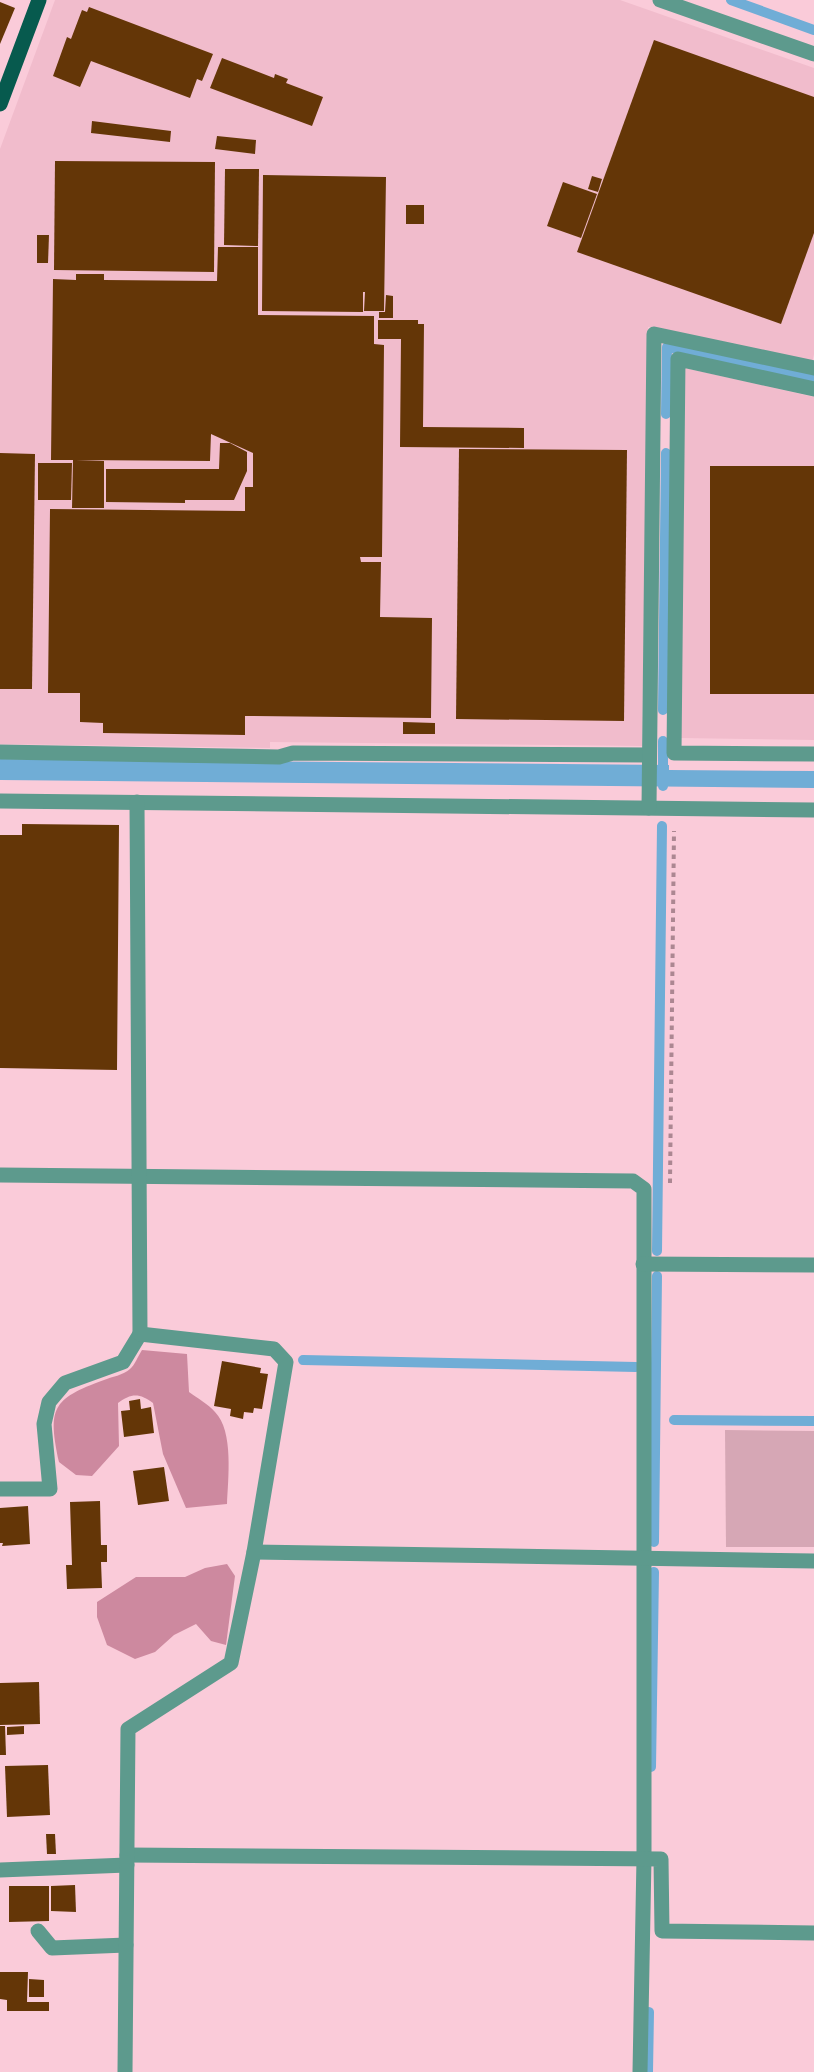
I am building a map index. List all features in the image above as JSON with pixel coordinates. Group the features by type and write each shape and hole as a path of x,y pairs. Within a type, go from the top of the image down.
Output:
{"main road":[{"path":"0,104 39,0"}],"street":[{"path":"660,0 814,54"},
{"path":"649,801 654,334 814,368"},
{"path":"814,389 678,359 674,753 814,754"},
{"path":"653,433 677,432"},
{"path":"650,723 675,723"},
{"path":"0,752 279,757 293,753 650,759"},
{"path":"0,801 649,801 814,810"},
{"path":"0,1489 50,1489 44,1424 49,1402 65,1383 123,1362 140,1334 136,802"},
{"path":"0,1175 633,1181 644,1189 644,1858 640,2072"},
{"path":"644,1264 814,1265"},
{"path":"125,2072 128,1729 231,1663 254,1552 286,1362 274,1348 140,1334"},
{"path":"254,1552 814,1561"},
{"path":"0,1869 127,1860 661,1859 662,1931 814,1933"},
{"path":"38,1931 52,1948 126,1945"}],"shaded area":[{"path":"55,0 620,0 814,68 814,354 812,363 648,327 642,746 270,742 270,748 0,744 0,149"},
{"path":"685,368 814,397 814,740 681,738"},
{"path":"142,1350 187,1354 189,1392 215,1412 225,1431 229,1469 227,1504 186,1508 163,1454 153,1403 140,1396 127,1397 118,1403 119,1446 92,1476 76,1475 59,1462 54,1430 54,1418 58,1408 73,1393 127,1371"},
{"path":"725,1430 814,1431 814,1547 726,1547"},
{"path":"227,1564 235,1576 226,1645 211,1641 196,1624 174,1635 155,1652 135,1659 107,1645 97,1617 97,1602 136,1577 185,1577 205,1568"}],"water":[{"path":"0,759 669,765 669,770 814,771 814,788 0,780"}],"building":[{"path":"0,2 15,8 0,44"},
{"path":"89,7 213,54 202,81 197,79 190,98 91,61 80,87 53,76 67,37 71,39 82,10 87,12"},
{"path":"654,40 814,97 814,233 781,324 577,252"},
{"path":"222,58 274,78 275,74 288,79 286,83 323,97 312,126 210,88"},
{"path":"92,121 171,131 170,142 91,133"},
{"path":"217,136 256,140 255,154 215,149"},
{"path":"55,161 215,162 214,272 54,270"},
{"path":"225,169 259,169 258,246 224,245"},
{"path":"263,175 386,177 384,311 364,311 365,292 363,292 363,312 262,311"},
{"path":"592,176 602,179 598,192 588,189"},
{"path":"563,182 597,194 581,238 547,226"},
{"path":"406,205 424,205 424,224 406,224"},
{"path":"37,235 49,235 48,263 37,263"},
{"path":"218,247 258,247 258,315 374,316 374,344 384,345 382,557 360,557 361,562 381,562 380,617 432,618 431,718 245,716 245,735 103,733 103,723 80,722 80,693 48,693 50,509 245,511 245,487 253,487 253,453 211,434 210,461 76,460 104,461 104,508 72,508 73,460 51,460 53,279 76,280 76,274 104,274 104,280 217,281"},
{"path":"386,295 393,296 393,318 379,318 379,312 385,312"},
{"path":"378,320 418,320 418,324 424,324 423,427 524,428 524,448 400,447 401,339 378,339"},
{"path":"220,443 230,443 247,452 247,471 234,500 185,500 185,503 106,502 106,469 219,469"},
{"path":"459,449 627,450 624,721 456,719"},
{"path":"0,453 35,454 32,689 0,689"},
{"path":"38,463 72,463 71,500 38,500"},
{"path":"710,466 814,466 814,694 710,694"},
{"path":"403,722 435,723 435,734 403,734"},
{"path":"22,824 119,825 117,1070 0,1068 0,835 22,835"},
{"path":"222,1361 261,1368 260,1373 268,1374 262,1409 254,1408 253,1413 244,1412 243,1419 230,1416 231,1409 214,1406"},
{"path":"140,1399 141,1409 151,1407 154,1433 124,1437 121,1411 130,1410 129,1401"},
{"path":"164,1467 169,1501 138,1505 133,1471"},
{"path":"100,1501 101,1545 107,1545 107,1562 101,1562 102,1588 67,1589 66,1565 72,1565 70,1502"},
{"path":"28,1506 30,1544 2,1546 3,1543 0,1543 0,1508"},
{"path":"39,1682 40,1724 0,1725 0,1683"},
{"path":"0,1726 5,1726 6,1755 0,1755"},
{"path":"24,1726 24,1734 7,1735 7,1727"},
{"path":"48,1765 50,1815 7,1817 5,1766"},
{"path":"46,1834 55,1834 56,1854 47,1854"},
{"path":"75,1885 76,1912 51,1911 51,1886"},
{"path":"9,1886 49,1886 49,1921 9,1922"},
{"path":"0,1972 28,1972 27,2002 49,2002 49,2011 7,2011 7,2000 0,1999"},
{"path":"29,1979 44,1980 44,1997 29,1997"}],"waterway":[{"path":"731,0 814,30"},
{"path":"666,414 667,347 814,378"},
{"path":"663,710 666,453"},
{"path":"663,741 663,786"},
{"path":"657,1251 662,826"},
{"path":"654,1542 657,1276"},
{"path":"303,1360 636,1367"},
{"path":"674,1420 814,1421"},
{"path":"651,1767 654,1572"},
{"path":"648,2072 649,2012"}]}
